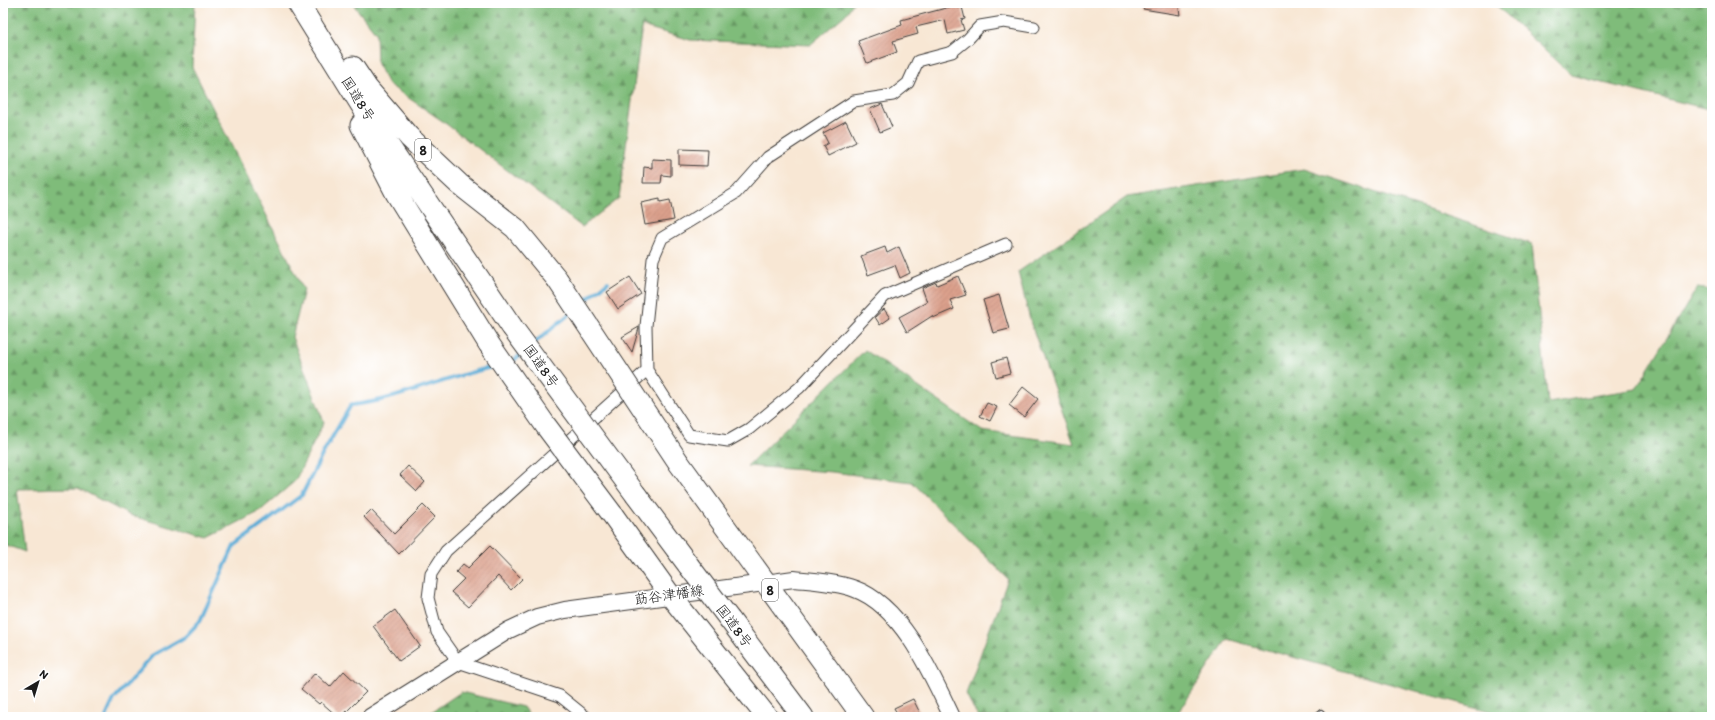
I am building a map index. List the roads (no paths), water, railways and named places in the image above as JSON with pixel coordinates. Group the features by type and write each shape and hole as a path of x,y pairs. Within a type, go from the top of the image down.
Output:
{"highway":[{"name":"国道8号","path":"298,3 369,118 512,327 802,717"},
{"name":"8","path":"310,3 367,88 409,136 459,184 515,228 557,279 679,463 862,717"},
{"name":"8","path":"348,85 357,118 396,193 489,344 546,426 670,595 767,717"}],"main road":[{"name":"莇谷津幡線","path":"370,717 509,630 537,618 565,610 794,579 824,582 855,589 874,600 888,611 910,639 931,674 952,717"}],"street":[{"path":"1006,244 885,296 799,388 749,429 728,441 689,435 647,370 647,318 654,259 662,238 736,193 768,157 854,101 893,95 908,83 918,61 952,52 968,39 980,26 1004,22 1034,27"},
{"path":"586,717 560,696 458,662 437,632 428,598 431,574 446,551 647,370"}],"lane":[{"path":"1316,717 1321,713"}],"waterway":[{"path":"580,305 608,282"},
{"path":"533,344 572,312"},
{"path":"510,363 523,353"},
{"path":"106,717 114,699 153,655 185,637 200,621 234,546 302,495 323,453 351,405 388,398 479,370 497,366"}]}
